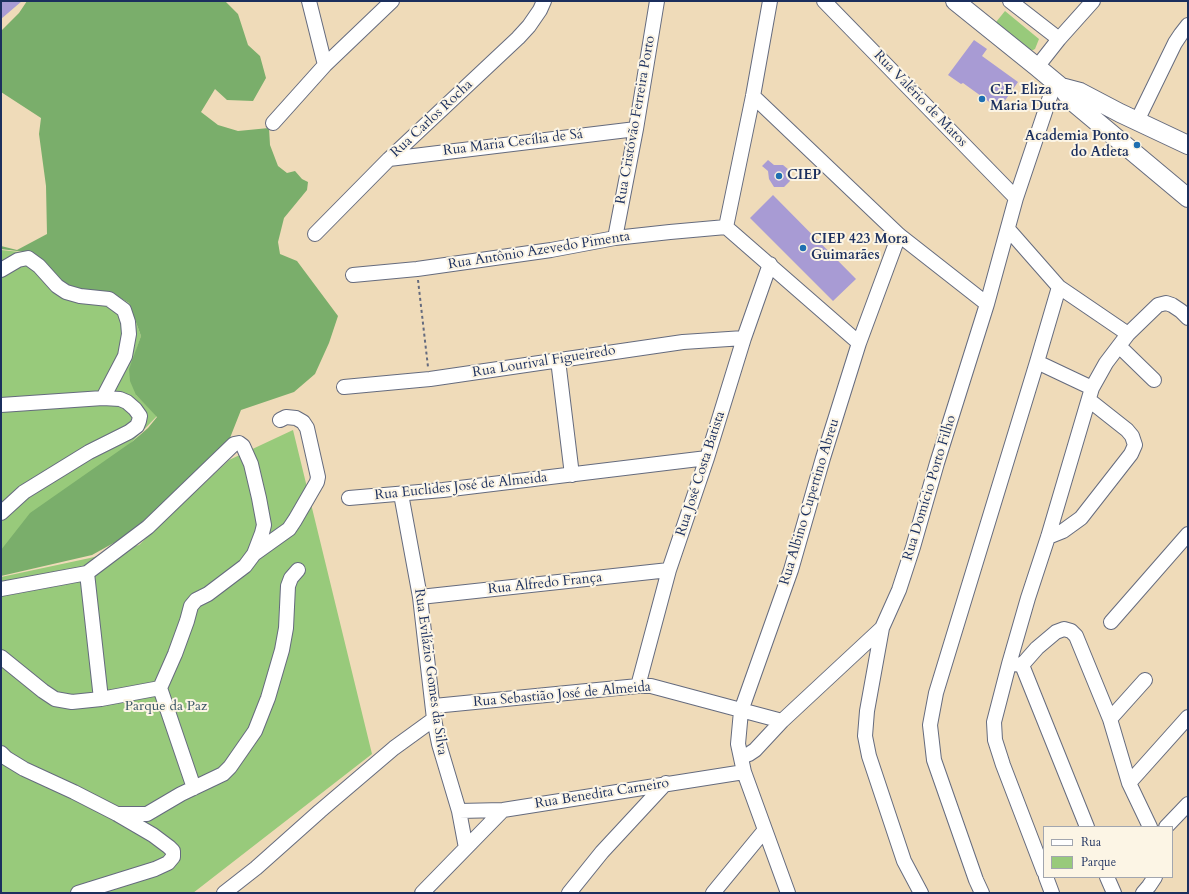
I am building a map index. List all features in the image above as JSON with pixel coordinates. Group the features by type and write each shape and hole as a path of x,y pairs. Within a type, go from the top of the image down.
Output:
{"main road":[{"path":"955,1 1037,67 1058,85 1072,101 1188,198"},
{"path":"1058,85 1080,92 1188,145"}],"street":[{"path":"310,1 325,65"},
{"path":"272,123 325,65 392,1"},
{"name":"Rua Carlos Rocha","path":"315,234 389,159 518,38 529,26 540,10 544,1"},
{"name":"Rua Cristóvão Ferreira Porto","path":"615,238 636,129 657,1"},
{"path":"770,1 753,96 732,191 726,227 859,343"},
{"name":"Rua Valério de Matos","path":"824,1 1016,198"},
{"path":"1010,1 1059,39"},
{"path":"1037,67 1059,39 1093,1"},
{"path":"1137,121 1175,43 1188,25"},
{"name":"Rua Domício Porto Filho","path":"921,893 904,861 869,756 865,736 866,711 882,628 904,576 987,304 1016,198 1058,85"},
{"path":"753,96 899,235 987,304"},
{"name":"Rua Maria Cecília de Sá","path":"389,159 636,129"},
{"name":"Rua Antônio Azevedo Pimenta","path":"353,275 417,269 551,250 615,238 726,227"},
{"path":"1008,228 1059,287 1128,334"},
{"name":"Rua Albino Cupertino Abreu","path":"788,893 764,831 744,772 738,744 741,711 791,570 859,343 899,235"},
{"path":"1,270 18,260 28,258 39,266 57,286 66,292 80,296 110,300 124,310 128,322 129,334 125,356 103,398"},
{"name":"Rua José Costa Batista","path":"638,686 670,570 744,338 770,264"},
{"path":"982,893 976,880 934,760 930,725 936,693 1059,287"},
{"path":"1043,869 1003,765 995,740 994,722 1016,664 1028,598 1091,394 1106,363 1128,334 1158,305 1166,303 1172,305 1188,318"},
{"name":"Rua Lourival Figueiredo","path":"344,387 430,378 676,342 744,338"},
{"path":"1119,346 1154,380"},
{"path":"558,360 572,475"},
{"path":"1037,362 1091,394 1127,430 1136,445 1131,454 1081,518 1063,531 1048,537"},
{"path":"1,405 103,398 120,399 127,402 140,416 137,426 129,432 89,452 24,492 1,513"},
{"path":"254,554 289,529 317,482 318,477 307,428 303,422 296,418 286,417 280,420"},
{"path":"1,589 88,573 148,527 234,444 239,443 243,446 251,464 264,525 262,533 254,554 245,566 238,573 208,594 196,600 191,606 176,654 160,688 194,788"},
{"name":"Rua Euclides José de Almeida","path":"349,498 401,494 572,475 706,458"},
{"name":"Rua Evilázio Gomes da Silva","path":"401,494 420,597 439,744 459,812 466,848"},
{"path":"1111,622 1188,534"},
{"path":"117,814 147,814 181,794 223,774 234,762 254,731 268,698 282,650 286,628 288,586 291,578 298,570"},
{"name":"Rua Alfredo França","path":"420,597 670,570"},
{"path":"88,573 101,698"},
{"path":"741,757 755,750 782,721 882,628"},
{"path":"1016,664 1056,632 1064,629 1071,631 1076,636 1110,719 1129,783 1150,826"},
{"path":"1,657 55,699 72,702 160,688"},
{"path":"1016,664 1087,826"},
{"path":"1110,719 1145,680"},
{"name":"Rua Sebastião José de Almeida","path":"434,713 638,686 660,688 782,721"},
{"path":"224,893 256,868 434,713"},
{"path":"1129,783 1188,717"},
{"path":"1,753 6,758 24,769 117,814 153,835 173,851 173,857 168,863 155,869 78,893"},
{"name":"Rua Benedita Carneiro","path":"459,812 503,810 666,783 744,772"},
{"path":"569,893 602,852 666,783"},
{"path":"1167,826 1188,804"},
{"path":"422,893 503,810"},
{"path":"713,893 764,831"},
{"path":"1046,878 1052,893"},
{"path":"1107,878 1114,893"},
{"path":"1143,893 1154,878"}],"path":[{"path":"417,269 430,378"}],"green space":[{"path":"27,1 225,1 238,14 248,45 260,56 266,78 253,101 227,100 215,89 201,112 218,125 238,131 269,128 270,145 278,166 287,173 295,171 302,179 308,182 307,190 284,218 278,242 280,254 297,261 338,316 329,343 315,374 294,392 241,410 228,443 128,535 92,555 1,576 1,550 30,513 133,441 148,428 157,417 136,395 130,381 129,369 141,336 129,303 113,294 68,289 25,252 1,249 1,246 17,250 47,234 46,186 39,134 41,118 1,92 1,31 19,13"},
{"path":"1005,11 1039,39 1035,49 1025,54 992,27"},
{"path":"1,250 30,253 129,303 141,336 136,351 136,395 157,416 133,441 1,560"},
{"name":"Parque da Paz","path":"293,430 372,754 193,893 1,893 1,577 90,558 139,545 229,460"}],"building":[{"path":"1,1 22,1 1,19"},
{"path":"974,40 987,49 982,56 1018,82 999,109 963,83 961,84 948,75"},
{"name":"CIEP","path":"768,160 774,165 783,165 789,170 790,181 784,187 774,187 769,179 768,171 762,166"},
{"name":"CIEP 423 Mora Guimarães","path":"773,195 856,279 833,301 750,218"}],"place":[{"name":"C.E. Eliza Maria Dutra","path":"982,99"},
{"name":"Academia Ponto do Atleta","path":"1137,145"},
{"name":"CIEP","path":"779,176"},
{"name":"CIEP 423 Mora Guimarães","path":"803,248"}]}
